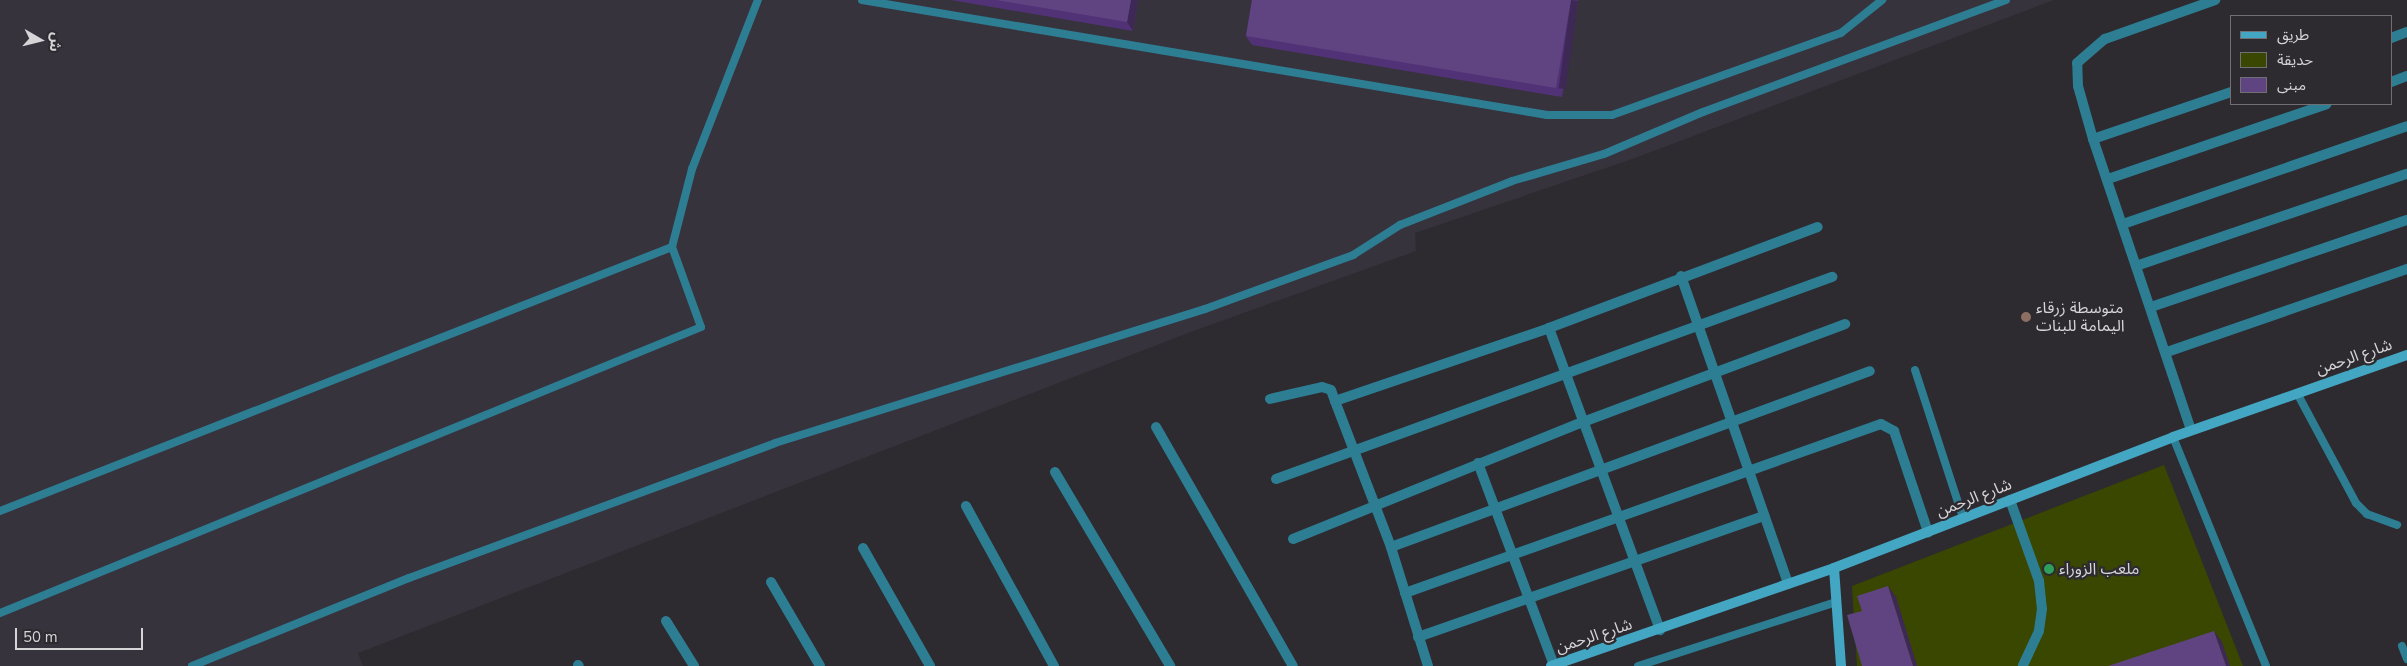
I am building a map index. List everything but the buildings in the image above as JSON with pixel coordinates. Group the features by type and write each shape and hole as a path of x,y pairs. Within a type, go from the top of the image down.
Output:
{"street":[{"path":"2191,430 2167,352 2094,139 2078,86 2077,63 2085,52 2105,40 2215,0"},
{"path":"2392,38 2407,32"},
{"path":"2392,82 2407,76"},
{"path":"2094,139 2230,92"},
{"path":"2108,179 2324,105"},
{"path":"2123,224 2407,126"},
{"path":"2136,266 2407,174"},
{"path":"2151,307 2407,220"},
{"path":"1335,401 1549,328 1681,276 1818,228"},
{"path":"2167,352 2407,270"},
{"path":"1681,276 1788,584"},
{"path":"1276,479 1351,450 1832,277"},
{"path":"1293,539 1583,422 1845,324"},
{"path":"1549,328 1660,630"},
{"name":"شارع الرحمن","path":"1553,665 1660,630 1834,568 2191,430 2407,355"},
{"path":"1391,547 1870,371"},
{"path":"1270,399 1322,386 1331,390 1351,450 1376,504 1428,666"},
{"path":"1405,592 1748,469 1880,424 1888,426 1928,532"},
{"path":"1156,428 1292,666"},
{"path":"1478,463 1511,554 1530,598 1553,665"},
{"path":"1055,472 1170,666"},
{"path":"2010,500 2040,581 2042,609 2040,631 2023,666"},
{"path":"966,506 1054,666"},
{"path":"1418,637 1764,516"},
{"path":"863,548 930,666"},
{"path":"1834,568 1841,666"},
{"path":"771,582 820,666"},
{"path":"666,621 694,666"}],"lane":[{"path":"0,613 701,327 672,247 692,169 758,0"},
{"path":"862,0 1547,115 1602,115 1841,33 1882,0"},
{"path":"192,666 410,578 775,443 1204,309 1353,255 1400,225 1512,181 1604,154 1703,112 2006,0"},
{"path":"0,511 672,247"},
{"path":"1915,370 1963,518"},
{"path":"2297,393 2356,503 2366,514 2397,525"},
{"path":"2173,437 2266,666"},
{"path":"1638,666 1836,602"},
{"path":"2402,646 2407,659"}],"shaded area":[{"path":"0,0 2054,0 1635,158 1415,233 1416,251 1188,333 358,653 363,666 0,666"}],"green space":[{"name":"ملعب الزوراء","path":"2164,465 2243,666 1857,666 1852,586"}],"place":[{"name":"متوسطة زرقاء اليمامة للبنات","path":"2026,317"},
{"name":"ملعب الزوراء","path":"2049,569"}]}
